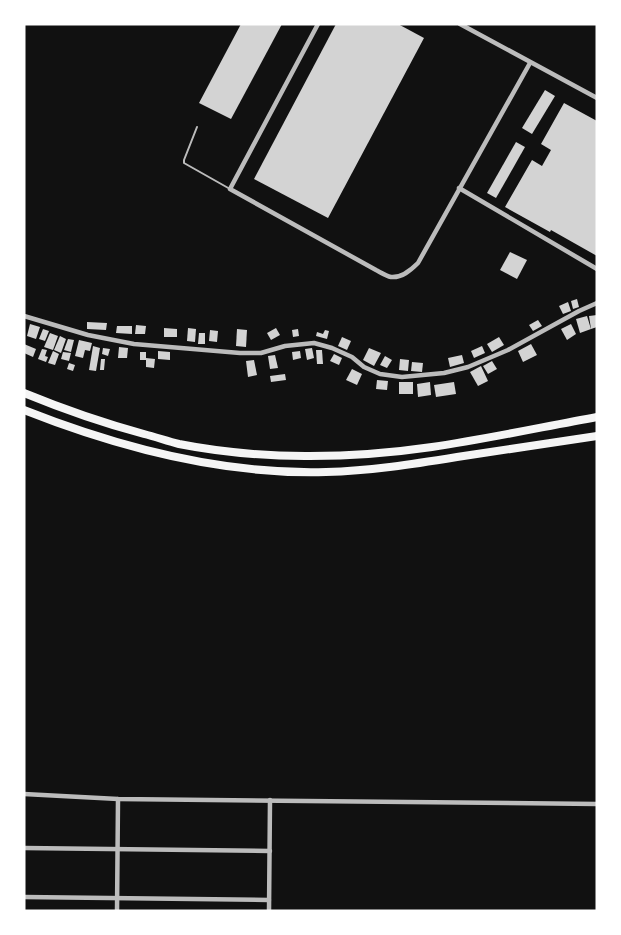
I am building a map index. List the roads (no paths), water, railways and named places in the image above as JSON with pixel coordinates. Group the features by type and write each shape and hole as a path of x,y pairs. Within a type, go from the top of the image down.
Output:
{"highway":[{"path":"24,393 99,421 179,444 279,455 324,456 432,447 597,417"},
{"path":"24,410 54,422 177,458 238,468 285,471 324,472 377,468 597,436"}],"street":[{"path":"318,24 230,189 391,277 402,275 418,263 530,63"},
{"path":"460,24 597,98"},
{"path":"459,189 597,269"},
{"path":"24,316 88,335 134,344 240,354 261,353 285,346 314,343 352,357 364,367 380,374 402,376 444,373 468,367 508,350 597,303"},
{"path":"24,794 118,799 597,804"},
{"path":"117,911 118,799"},
{"path":"269,911 270,800"},
{"path":"24,848 270,851"},
{"path":"24,897 269,900"}],"lane":[{"path":"197,127 184,164 230,189"}]}
